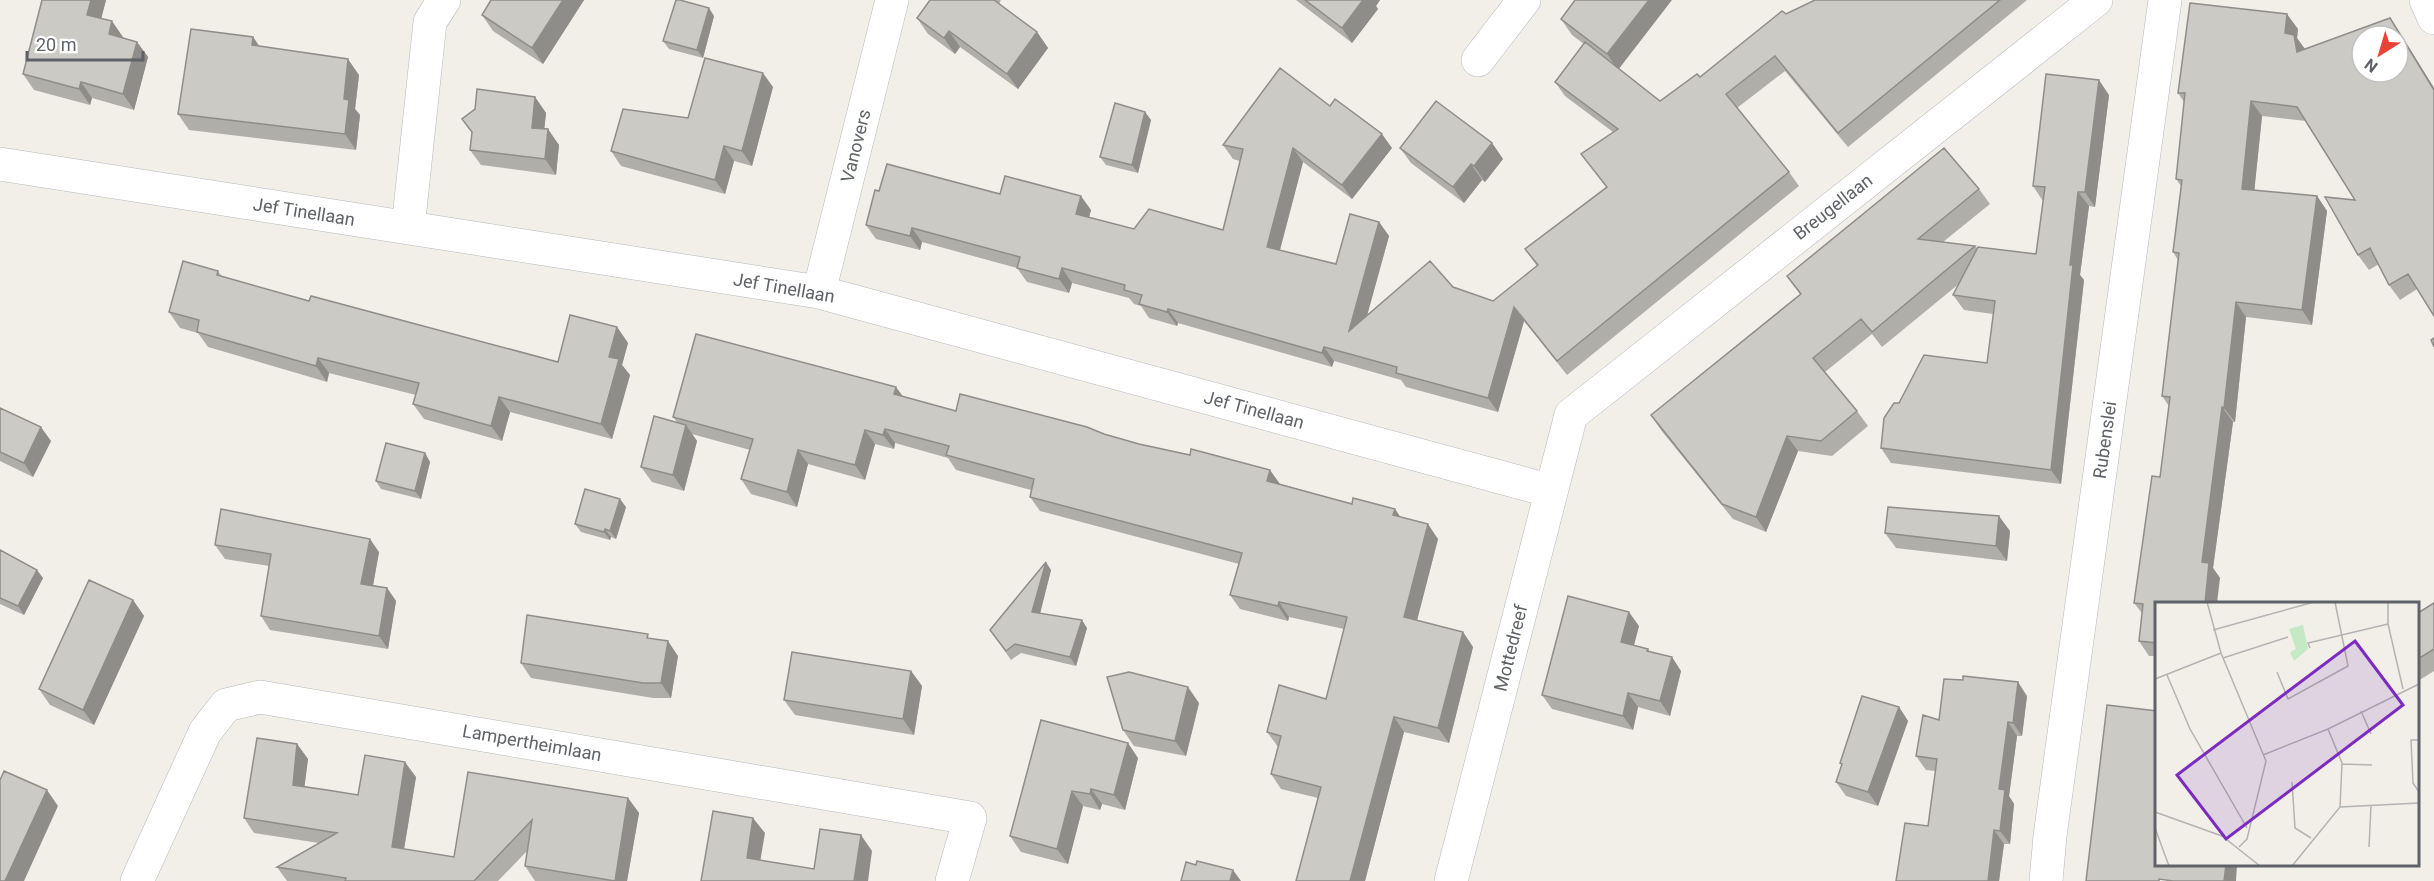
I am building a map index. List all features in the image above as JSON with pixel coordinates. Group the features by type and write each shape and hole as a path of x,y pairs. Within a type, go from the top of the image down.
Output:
{"street":[{"path":"408,228 430,22 444,0"},
{"name":"Vanovers","path":"819,292 892,0"},
{"path":"1478,60 1524,0"},
{"name":"Breugellaan","path":"1570,415 2096,0"},
{"name":"Rubenslei","path":"2046,881 2050,836 2165,0"},
{"path":"2426,0 2434,18"},
{"name":"Jef Tinellaan","path":"0,164 819,292 1551,491"},
{"name":"Mottedreef","path":"1451,881 1570,415"},
{"name":"Lampertheimlaan","path":"137,881 205,732 226,705 260,697 970,818 952,881"}],"building":[{"path":"42,0 91,0 87,15 112,21 109,34 137,42 123,94 81,82 79,89 23,74"},
{"path":"491,0 563,0 532,48 482,15"},
{"path":"676,0 709,8 697,50 663,41"},
{"path":"930,0 994,0 1037,32 1007,74 949,31 944,38 917,18"},
{"path":"1305,0 1363,0 1342,28"},
{"path":"1575,0 1649,0 1607,54 1561,19"},
{"path":"1815,0 2000,0 1838,133 1775,56 1726,94 1789,172 1557,361 1514,307 1488,398 1396,373 1397,367 1324,347 1322,353 1168,309 1167,312 1139,304 1142,295 1124,290 1125,285 1062,268 1059,279 1017,268 1020,257 912,228 910,236 866,225 875,190 879,191 887,164 1000,194 1005,176 1081,196 1076,214 1134,229 1149,209 1223,230 1243,149 1223,145 1280,68 1330,106 1335,99 1382,134 1342,185 1293,148 1267,247 1336,264 1350,214 1379,222 1349,331 1430,261 1453,287 1493,301 1538,265 1525,249 1607,187 1581,154 1618,129 1555,82 1585,42 1660,101 1697,74 1700,77 1782,11 1786,14"},
{"path":"2190,3 2287,14 2285,33 2294,35 2297,52 2350,33 2350,84 2410,84 2410,51 2434,90 2434,316 2408,274 2389,285 2370,248 2358,255 2325,197 2355,200 2297,107 2251,101 2242,189 2317,196 2302,310 2236,302 2224,408 2222,407 2202,562 2209,563 2205,602 2155,602 2155,643 2139,641 2143,604 2134,603 2152,476 2160,477 2170,397 2162,396 2179,253 2173,252 2182,180 2176,179 2185,93 2178,93"},
{"path":"2390,18 2394,24 2374,24"},
{"path":"191,29 253,37 252,45 348,59 344,99 349,100 345,134 178,114"},
{"path":"705,58 763,73 742,151 724,146 715,180 611,151 623,109 688,118"},
{"path":"2046,74 2099,80 2085,192 2078,192 2070,265 2073,265 2051,470 1881,448 1884,418 1894,403 1899,403 1924,355 1987,363 1995,301 1953,295 1978,247 2036,254 2045,187 2033,186"},
{"path":"477,89 535,97 532,128 548,129 545,159 470,150 472,132 462,119 475,109"},
{"path":"1436,101 1492,143 1453,187 1400,148"},
{"path":"1115,103 1145,112 1132,165 1100,157"},
{"path":"1944,148 1979,189 1918,239 1975,246 1872,332 1861,319 1813,358 1857,411 1821,441 1787,436 1756,517 1722,504 1651,415 1801,294 1787,276"},
{"path":"183,261 218,271 217,275 309,301 311,296 558,362 570,315 617,327 609,357 619,359 601,424 499,397 491,426 413,404 419,383 318,358 316,366 197,332 199,320 169,312"},
{"path":"696,334 896,387 894,394 956,411 960,394 1087,427 1139,444 1190,455 1191,449 1270,470 1267,481 1352,504 1353,498 1395,509 1393,515 1428,524 1404,617 1463,632 1438,728 1394,717 1350,881 1296,881 1321,787 1271,774 1281,736 1267,732 1279,685 1326,699 1347,617 1279,602 1278,606 1230,595 1242,553 1030,497 1034,479 946,455 949,446 885,429 883,435 865,430 855,465 798,450 787,492 741,479 753,439 673,417"},
{"path":"0,408 41,427 24,463 0,452"},
{"path":"654,416 686,425 673,475 641,467"},
{"path":"386,443 425,453 415,491 376,481"},
{"path":"585,489 620,499 610,531 605,529 604,532 575,524"},
{"path":"1888,507 1999,516 1996,546 1885,533"},
{"path":"221,509 370,539 361,584 387,588 379,636 261,616 271,554 215,545"},
{"path":"0,550 37,570 18,606 0,598"},
{"path":"1046,562 1032,612 1082,620 1070,657 1015,644 1006,651 990,630"},
{"path":"89,580 133,600 83,710 39,689"},
{"path":"1568,596 1629,612 1621,642 1672,657 1660,701 1628,693 1623,716 1542,695"},
{"path":"2434,603 2434,649 2419,658 2419,612"},
{"path":"527,615 648,634 647,638 668,641 661,683 643,683 521,663"},
{"path":"792,652 911,671 903,719 784,700"},
{"path":"1129,672 1188,687 1175,741 1123,730 1107,677"},
{"path":"1963,676 2018,682 2013,723 2008,722 1999,789 2005,790 2000,831 1994,830 1988,881 1896,881 1905,823 1928,826 1937,759 1916,756 1923,715 1939,720 1944,679 1963,680"},
{"path":"1862,696 1899,707 1868,792 1836,782"},
{"path":"2107,705 2155,711 2155,866 2226,866 2224,881 2159,879 2159,881 2086,881"},
{"path":"1041,720 1128,743 1114,795 1091,789 1090,794 1072,791 1057,849 1010,836"},
{"path":"257,738 297,744 293,785 358,795 365,755 405,762 392,847 454,857 468,772 628,798 615,881 525,866 532,820 474,881 345,881 346,878 277,867 337,833 244,818"},
{"path":"4,771 47,790 5,881 0,881 0,780"},
{"path":"713,811 753,818 747,858 814,869 820,829 861,835 854,881 701,881"},
{"path":"1197,861 1233,870 1230,881 1181,881 1186,862 1196,865"}]}
